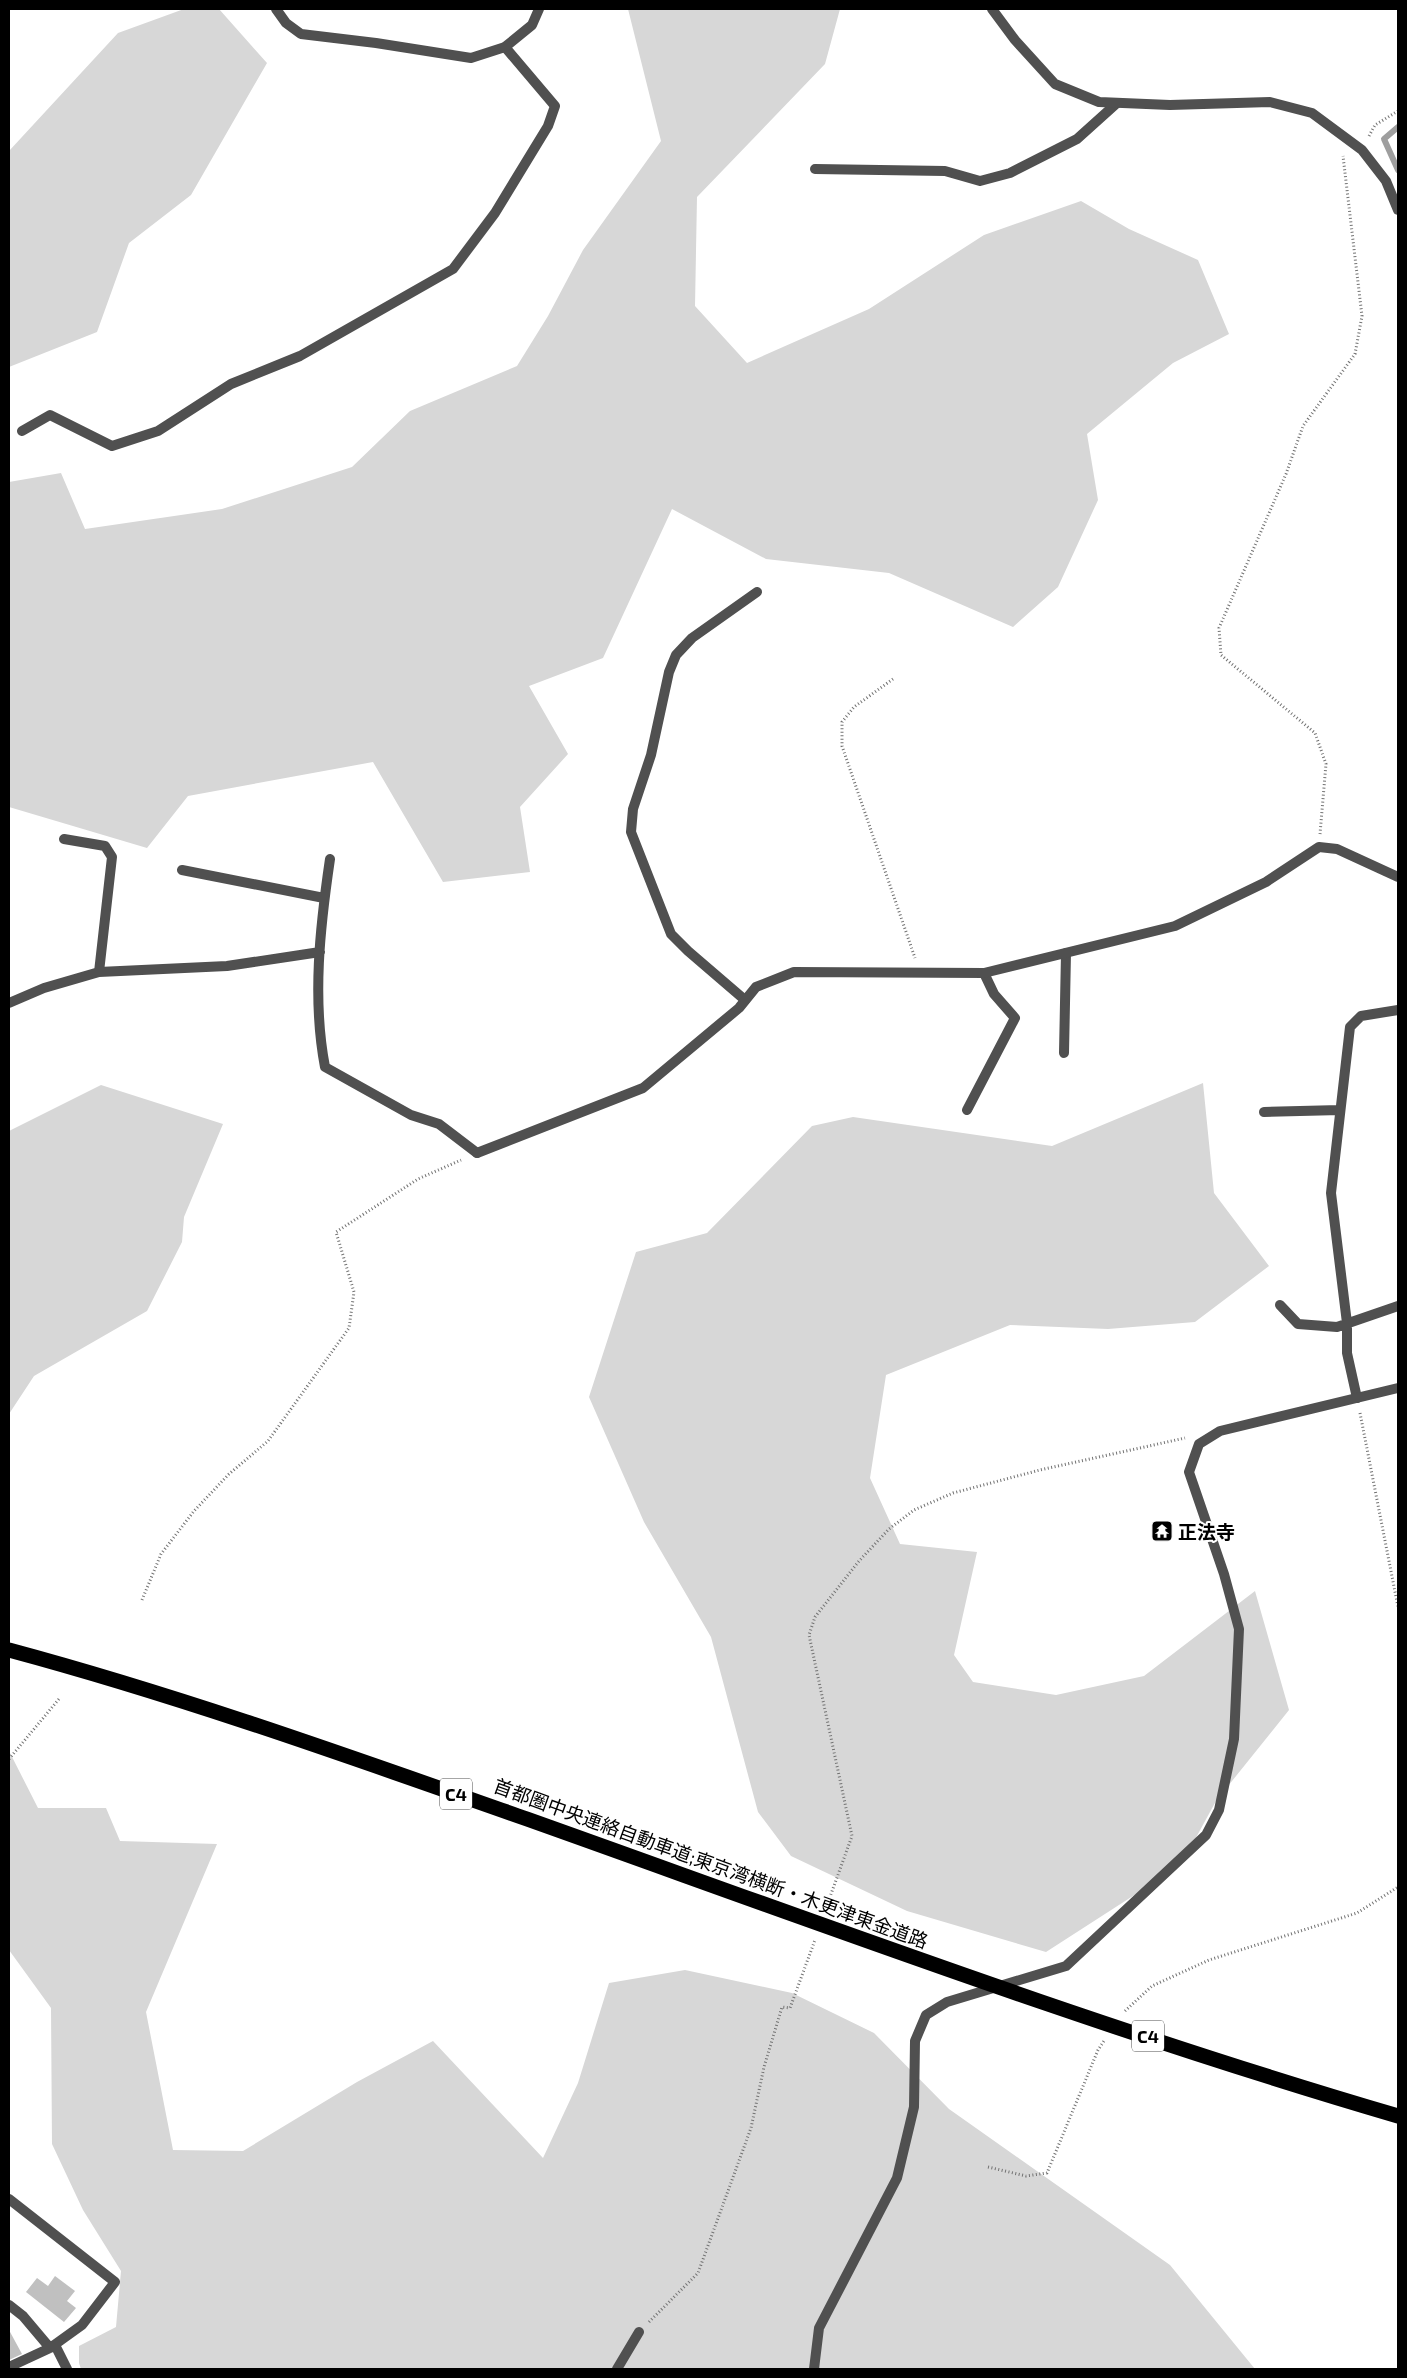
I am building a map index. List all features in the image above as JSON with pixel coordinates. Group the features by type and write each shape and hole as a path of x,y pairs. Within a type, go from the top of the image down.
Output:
{"highway":[{"name":"首都圏中央連絡自動車道;東京湾横断・木更津東金道路","path":"9,1650 65,1665 347,1756 899,1951 1291,2085 1398,2116"}],"street":[{"path":"276,9 286,23 301,34 376,43 470,58 505,47 532,25 539,9"},
{"path":"992,9 1015,40 1055,84 1099,102 1170,105 1270,102 1312,112 1362,150 1386,181 1398,210"},
{"path":"22,431 50,415 112,446 158,431 231,384 300,356 453,269 495,213 548,126 555,106 505,47"},
{"path":"815,170 945,171 980,180 1010,172 1077,139 1117,103"},
{"path":"745,1000 671,934 630,832 634,809 651,755 669,672 676,655 692,638 757,592"},
{"path":"64,839 105,846 112,857 99,972"},
{"path":"330,860 324,898 320,952 321,1045 325,1067 411,1115 438,1124 477,1153 643,1088 739,1008 756,987 794,972 984,973 1175,926 1266,882 1319,846 1337,849 1398,876"},
{"path":"182,870 324,898"},
{"path":"9,1003 44,988 99,972 226,966 320,952"},
{"path":"1064,1054 1066,953"},
{"path":"967,1110 1015,1018 994,994 984,973"},
{"path":"1357,1398 1347,1353 1347,1323 1331,1193 1350,1027 1362,1016 1398,1010"},
{"path":"1264,1112 1340,1110"},
{"path":"1280,1305 1298,1324 1337,1327 1398,1306"},
{"path":"814,2369 819,2328 897,2178 914,2107 915,2041 926,2015 947,2002 1066,1966 1206,1835 1219,1810 1234,1740 1239,1629 1224,1574 1189,1472 1199,1444 1220,1431 1398,1388"},
{"path":"9,2199 115,2282 82,2325 53,2346 9,2367"},
{"path":"9,2305 53,2346 67,2369"},
{"path":"617,2369 639,2332"}],"path":[{"path":"1362,150 1375,125 1398,111"},
{"path":"1319,846 1326,764 1315,733 1221,655 1219,628 1286,474 1303,426 1355,354 1362,316 1341,133"},
{"path":"893,679 854,707 842,722 842,746 920,972"},
{"path":"142,1600 161,1554 199,1505 229,1474 268,1440 349,1328 354,1292 336,1232 418,1179 477,1153"},
{"path":"1357,1398 1398,1607"},
{"path":"841,1866 852,1836 809,1635 815,1617 858,1561 889,1529 914,1510 953,1493 1040,1470 1192,1437"},
{"path":"9,1759 59,1699"},
{"path":"1120,2018 1126,2009 1152,1986 1209,1960 1357,1913 1398,1887"},
{"path":"639,2332 698,2273 751,2128 764,2067 782,2007 790,2008 802,1975"},
{"path":"988,2167 1026,2176 1047,2173 1098,2050 1109,2034"}],"shaded area":[{"path":"184,9 219,9 267,63 191,195 129,243 97,332 9,367 9,151 118,33"},
{"path":"628,9 840,9 825,64 697,197 695,306 747,363 869,309 984,235 1081,201 1129,229 1198,260 1229,334 1173,363 1087,434 1098,500 1058,587 1013,627 889,573 766,559 672,509 603,658 529,686 568,754 520,807 530,872 443,882 373,762 188,796 147,848 9,807 9,482 61,473 85,529 222,509 352,467 410,411 517,366 548,316 583,250 661,141"},
{"path":"1203,1083 1214,1193 1269,1266 1195,1322 1108,1329 1010,1325 886,1375 870,1478 900,1544 977,1552 954,1655 973,1682 1056,1695 1144,1676 1255,1591 1289,1710 1216,1801 1181,1865 1046,1952 907,1911 791,1856 758,1812 711,1637 644,1522 589,1397 636,1252 707,1233 812,1126 853,1117 1052,1146"},
{"path":"101,1085 223,1124 184,1217 182,1242 147,1311 34,1376 9,1414 9,1131"},
{"path":"9,1751 38,1808 106,1808 120,1841 217,1844 146,2012 173,2150 243,2151 357,2082 433,2041 543,2158 578,2083 609,1983 685,1970 792,1993 874,2033 949,2109 1170,2265 1255,2369 81,2369 79,2346 116,2327 121,2271 83,2210 52,2144 51,2008 9,1950"}],"building":[{"path":"55,2276 75,2291 67,2301 76,2308 64,2322 26,2292 37,2278 48,2286"},
{"path":"9,2330 22,2354 9,2360"}],"waterway":[{"path":"1398,127 1384,139 1398,170"}],"place":[{"name":"正法寺","path":"1162,1531"}]}
